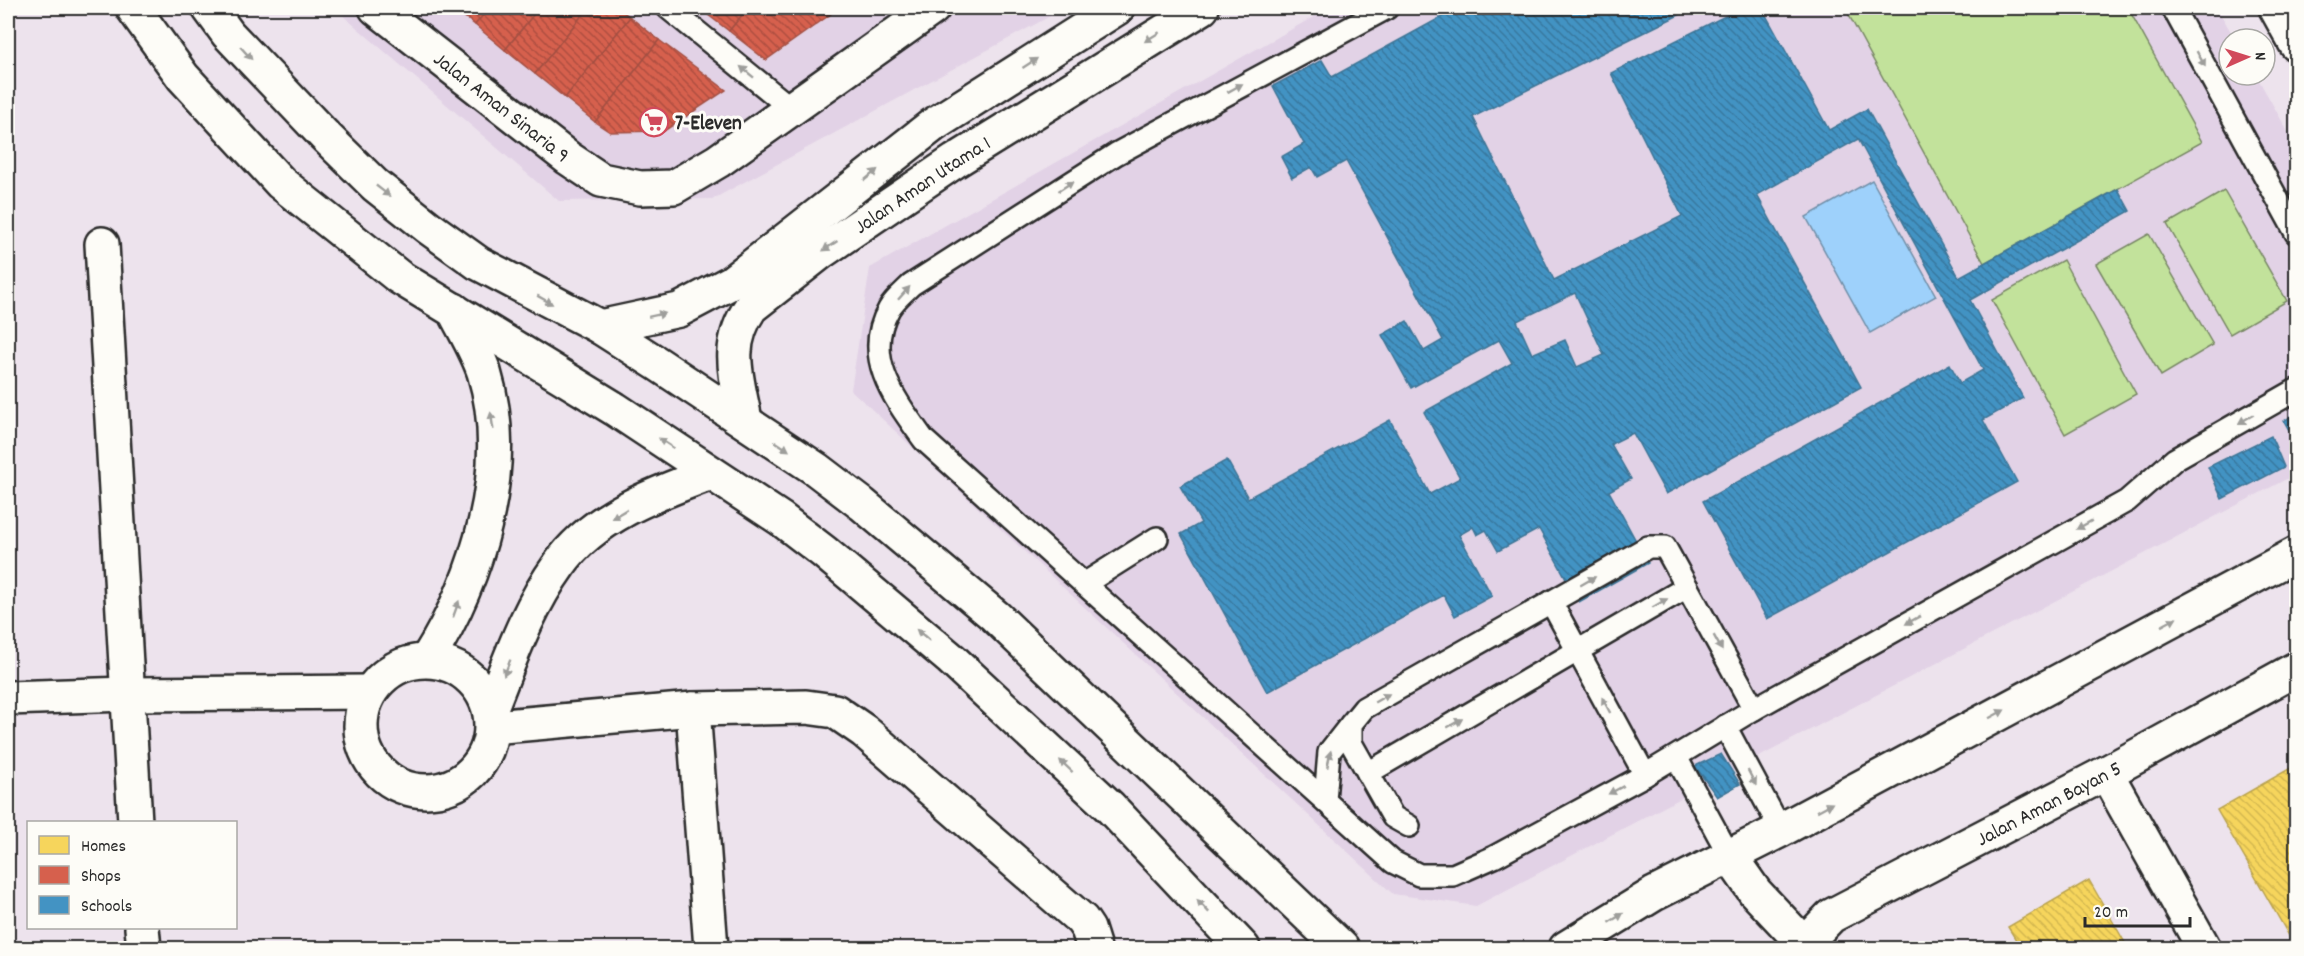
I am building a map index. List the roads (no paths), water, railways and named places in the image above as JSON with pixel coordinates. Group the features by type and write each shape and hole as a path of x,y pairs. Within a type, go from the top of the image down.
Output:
{"street":[{"path":"133,8 183,77 280,183 399,277 615,409 781,519 824,552 951,659 1110,807 1243,948"},
{"path":"209,8 228,34 279,89 375,185 478,263 551,304 600,327 745,420 861,504 995,616 1341,947"},
{"name":"Jalan Aman Sinaria 9","path":"376,8 568,158 601,180 640,188 674,187 718,161 933,8"},
{"name":"Jalan Aman Utama 1","path":"600,327 679,310 732,282 933,125 1117,8"},
{"path":"2276,8 2296,44"},
{"name":"Jalan Aman Utama 1","path":"745,420 732,349 743,318 751,307 821,252 955,161 1192,11"},
{"path":"102,244 135,821"},
{"path":"427,660 451,623 489,515 496,444 484,372 454,310"},
{"path":"491,718 483,694 460,669 444,662 427,660 410,662 394,669 370,692 361,725 363,742 369,758 380,772 409,789 425,792 443,789 472,773 483,760 491,718 529,614 560,563 597,527 632,506 667,489 711,473"},
{"path":"1566,948 1654,894 1781,830 2296,554"},
{"name":"Jalan Aman Bayan 5","path":"1804,946 1831,916 2106,773 2296,669"},
{"path":"8,698 127,694 370,692"},
{"path":"491,718 693,709 806,708 835,711 864,731 1082,920 1088,929 1094,948"},
{"path":"693,709 711,948"},
{"path":"2106,773 2204,948"},
{"path":"1729,855 1755,892 1804,946"},
{"path":"142,929 144,948"}],"lane":[{"path":"668,8 792,109"},
{"path":"1387,8 1116,154 911,285 889,309 878,344 883,375 899,405 924,440 1393,862 1419,875 1453,875 1494,856 1645,775 1754,709 2127,501 2175,459 2296,390"},
{"path":"2173,8 2296,233"},
{"path":"1084,584 1157,538"},
{"path":"1325,800 1329,752 1364,708 1648,547 1665,547 1754,709"},
{"path":"1368,773 1687,587"},
{"path":"1551,602 1645,775"},
{"path":"1351,724 1351,743 1393,817 1409,826"},
{"path":"1725,726 1781,830"},
{"path":"1676,756 1729,855"}],"water":[{"path":"1872,180 1936,296 1870,333 1806,217"}],"place":[{"name":"7-Eleven","path":"654,122"}]}
